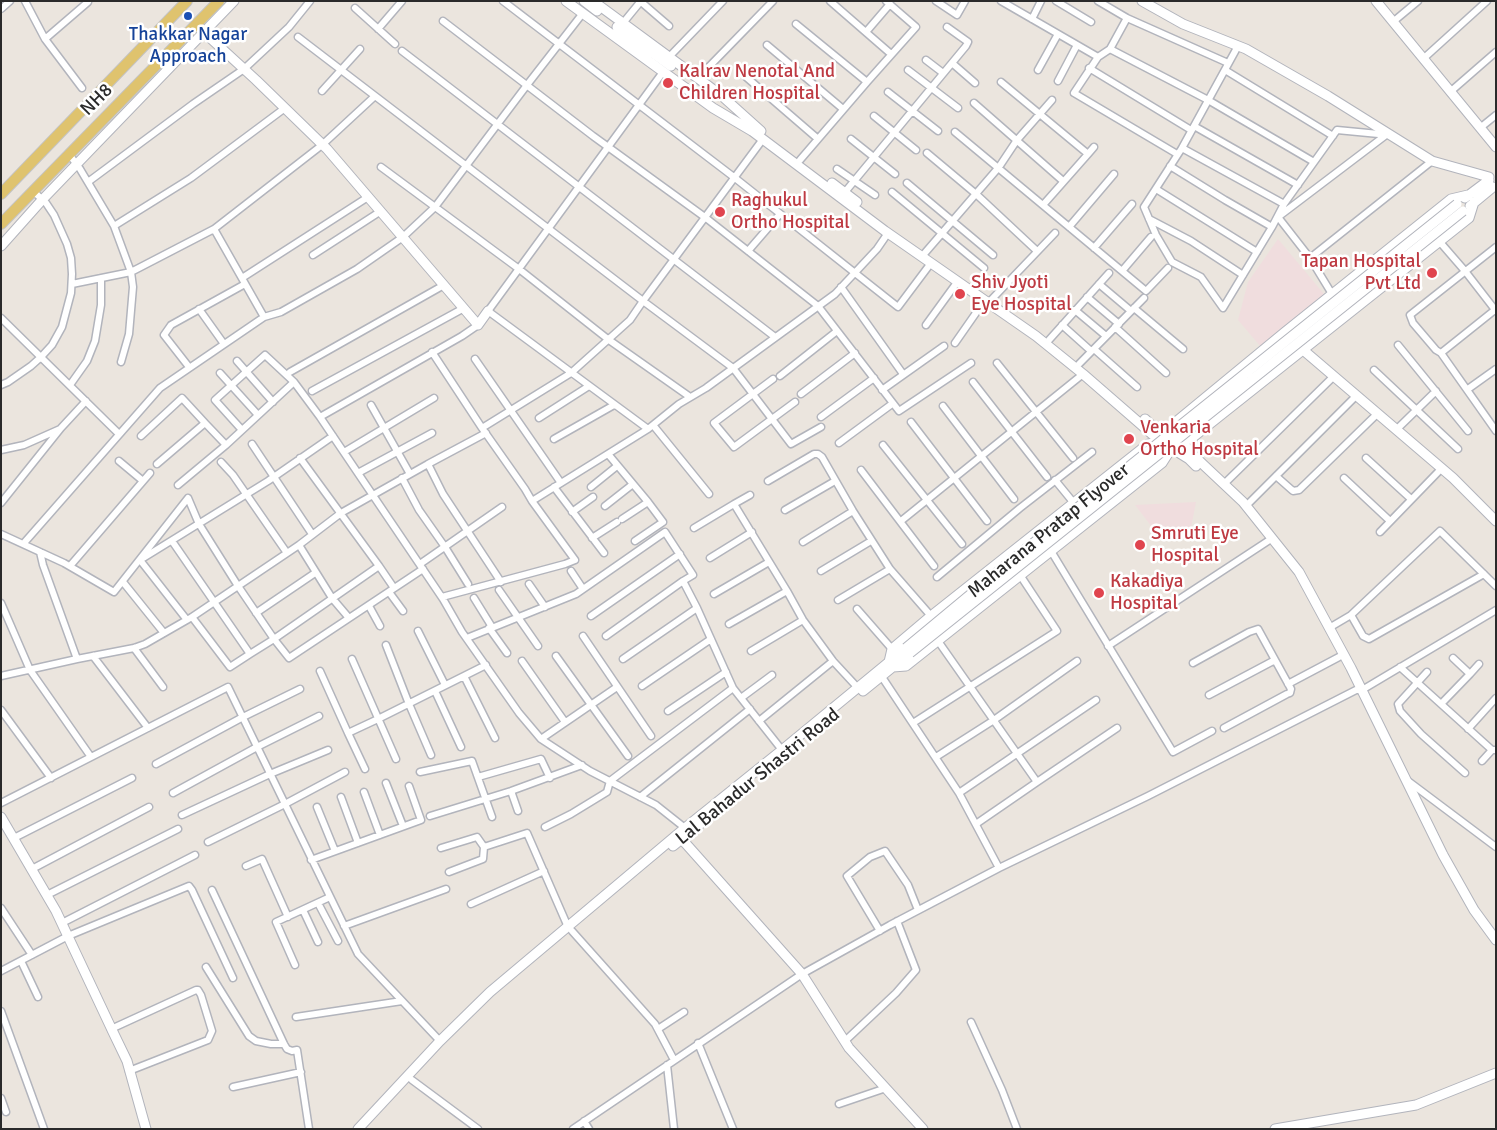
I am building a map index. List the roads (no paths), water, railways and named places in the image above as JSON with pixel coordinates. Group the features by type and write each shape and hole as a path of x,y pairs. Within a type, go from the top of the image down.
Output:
{"main road":[{"name":"NH8","path":"1,194 187,1"},
{"name":"NH8","path":"1,224 219,1"}],"street":[{"path":"1,9 10,1"},
{"path":"25,1 45,39 82,88"},
{"path":"1,246 42,200 234,1"},
{"path":"88,182 193,104 244,69 290,27 310,1"},
{"path":"378,29 402,1"},
{"path":"503,1 558,45 735,178 898,308 931,263"},
{"path":"566,1 713,108 753,128"},
{"path":"576,1 721,104"},
{"path":"584,1 753,128 845,192 890,231 1049,340 1151,425 1180,435 1182,442 1193,455 1246,506 1299,572 1330,628 1438,857 1469,913 1496,949"},
{"path":"593,1 722,96 764,139 931,263 989,299 1083,374 1160,441 1162,447 1190,459 1239,506 1295,575 1408,781 1443,855 1474,910 1496,940"},
{"path":"623,23 641,1 669,26"},
{"path":"669,57 723,1"},
{"path":"698,78 773,1"},
{"path":"830,1 891,54"},
{"path":"936,1 957,15 965,1"},
{"path":"1001,1 1098,57"},
{"path":"1032,19 1041,1"},
{"path":"1056,1 1091,22"},
{"path":"1098,1 1127,18 1228,64"},
{"path":"1142,1 1182,24 1238,46 1328,96 1432,161 1492,181"},
{"path":"1376,1 1496,147"},
{"path":"1394,21 1418,1"},
{"path":"1423,59 1487,1"},
{"path":"45,39 88,2"},
{"path":"800,160 916,27 888,3 866,32"},
{"path":"355,8 395,44"},
{"path":"24,543 160,388 264,317 280,312 357,269 403,238 435,207 583,13"},
{"path":"1127,18 1110,49 1098,57 1074,94 1177,154"},
{"path":"443,21 608,147 706,218 818,306 899,411 971,363"},
{"path":"196,24 322,145 478,325"},
{"path":"796,24 867,82"},
{"path":"845,192 968,42 947,27"},
{"path":"1038,70 1058,34"},
{"path":"298,37 465,166 733,368 792,444 821,427"},
{"path":"767,45 843,109"},
{"path":"1058,81 1077,45"},
{"path":"1238,46 1182,148 1144,207 1156,235 1172,262 1200,277 1223,308 1284,204 1337,130 1390,136"},
{"path":"322,91 360,49"},
{"path":"1110,49 1208,100 1314,162"},
{"path":"402,51 775,338"},
{"path":"1450,92 1496,52"},
{"path":"926,60 943,73"},
{"path":"952,63 975,84"},
{"path":"1090,68 1193,128 1298,185"},
{"path":"908,70 958,108"},
{"path":"1224,70 1333,136"},
{"path":"320,417 478,325 663,72"},
{"path":"746,76 818,139"},
{"path":"1001,82 1088,154"},
{"path":"888,92 938,131"},
{"path":"72,284 131,272 214,229 322,145 375,96"},
{"path":"924,254 998,167 1038,114 1052,100"},
{"path":"974,103 1063,181"},
{"path":"114,226 191,178 285,108"},
{"path":"1480,128 1496,115"},
{"path":"874,116 916,150"},
{"path":"956,132 1146,291 1168,268"},
{"path":"1278,217 1390,136"},
{"path":"1,676 134,648 145,644 190,619 299,545 341,513 484,431 510,411 571,373 630,320 764,139"},
{"path":"851,139 895,174"},
{"path":"1043,205 1094,147"},
{"path":"1182,148 1284,204"},
{"path":"927,153 976,194 1037,251"},
{"path":"69,154 114,226 131,272 133,287 129,334 121,362"},
{"path":"1310,258 1432,161"},
{"path":"1170,166 1272,227"},
{"path":"381,167 518,269 609,340 690,398"},
{"path":"837,169 874,195"},
{"path":"1069,227 1114,174"},
{"name":"Maharana Pratap Flyover","path":"891,664 1492,181"},
{"path":"907,183 994,255"},
{"path":"1156,189 1257,252"},
{"path":"1,385 8,382 41,357 52,345 62,327 71,293 70,258 67,244 54,215 33,191"},
{"path":"892,192 984,268"},
{"path":"242,278 368,197"},
{"path":"1160,441 1162,435 1170,431 1177,421 1451,199 1471,199 1469,218 1192,438 1182,442 1180,447 1172,452"},
{"path":"1094,248 1132,204"},
{"path":"312,255 381,211"},
{"path":"748,252 780,214"},
{"path":"1278,217 1310,258 1332,294"},
{"path":"1149,218 1191,241 1243,275"},
{"path":"214,229 264,317"},
{"path":"532,501 650,427 818,306 855,273 878,249 890,231"},
{"path":"955,343 989,299 1055,233"},
{"path":"1122,271 1151,237"},
{"path":"1439,241 1495,310 1440,353"},
{"path":"1496,248 1410,315 1413,323 1440,353 1468,389 1496,431"},
{"path":"1049,340 1109,273"},
{"path":"70,386 87,361 95,341 101,305 101,278"},
{"path":"926,325 958,281"},
{"path":"190,367 164,335 171,325 246,284"},
{"path":"1099,284 1183,349"},
{"path":"290,372 444,285"},
{"path":"841,287 903,374"},
{"path":"1087,297 1166,373"},
{"path":"1078,364 1144,298"},
{"path":"312,391 464,308"},
{"path":"199,310 224,344"},
{"path":"1075,310 1106,336"},
{"path":"488,311 614,405 650,427 709,494"},
{"path":"1,318 119,434"},
{"path":"1062,325 1137,387"},
{"path":"780,376 837,331"},
{"path":"1398,345 1468,431"},
{"path":"882,390 944,346"},
{"path":"1302,349 1441,469 1496,521"},
{"path":"432,352 484,431 574,560 442,597"},
{"path":"801,394 855,353"},
{"path":"242,430 215,400 265,355 294,382 320,417 442,597 467,638 520,713 541,738 582,765 656,805 685,828"},
{"path":"475,359 561,483"},
{"path":"237,361 273,402"},
{"path":"996,364 1073,458"},
{"path":"1468,389 1496,369"},
{"path":"1374,370 1458,449"},
{"path":"220,373 258,415"},
{"path":"901,521 1083,374"},
{"path":"1224,484 1333,377"},
{"path":"821,417 874,378"},
{"path":"773,379 714,423 734,446 773,420 795,402"},
{"path":"178,485 226,445 294,382"},
{"path":"973,382 1047,477"},
{"path":"539,418 588,386"},
{"path":"1396,430 1436,390"},
{"path":"1246,506 1356,396"},
{"path":"141,436 182,398 226,445"},
{"path":"344,452 434,398"},
{"path":"1,503 61,428 86,401"},
{"path":"839,443 892,404"},
{"path":"370,405 410,474"},
{"path":"554,439 614,405"},
{"path":"943,406 1014,499"},
{"path":"1276,476 1293,491 1299,490 1377,414"},
{"path":"911,422 987,521"},
{"path":"157,464 205,423"},
{"path":"1,450 24,445 61,428"},
{"path":"358,473 432,433"},
{"path":"140,560 275,476 333,436"},
{"path":"892,649 1073,502 1148,444 1160,441"},
{"path":"252,444 312,534"},
{"path":"883,445 962,544"},
{"path":"937,577 1092,452"},
{"name":"Lal Bahadur Shastri Road","path":"366,1129 494,997 570,929 679,837 891,664 906,666 1162,463 1172,452"},
{"path":"608,454 663,522 635,541"},
{"path":"768,481 814,454 822,457 853,512 890,569 931,616"},
{"path":"300,458 379,566 403,611"},
{"path":"1366,458 1411,499"},
{"path":"119,461 143,481"},
{"path":"221,462 233,475 287,553"},
{"path":"428,464 443,494 501,582"},
{"path":"591,487 617,466"},
{"path":"1380,532 1441,469"},
{"path":"861,470 934,566"},
{"path":"70,566 150,473"},
{"path":"402,478 419,510 468,584"},
{"path":"1344,478 1390,521"},
{"path":"1055,480 1073,502"},
{"path":"785,510 835,481"},
{"path":"605,506 633,484"},
{"path":"554,488 604,553"},
{"path":"694,528 750,495"},
{"path":"572,512 592,497"},
{"path":"1,534 24,543 70,566 114,592 188,498 199,524 238,586 289,658 392,590 445,547 502,508"},
{"path":"592,538 648,502"},
{"path":"734,504 803,620 833,661 858,688"},
{"path":"803,542 853,512"},
{"path":"1330,628 1351,615 1440,531 1496,586"},
{"path":"467,638 576,594 665,532 692,575 606,636"},
{"path":"710,558 752,532"},
{"path":"172,541 250,654"},
{"path":"820,571 871,541"},
{"path":"1108,646 1268,541"},
{"path":"299,545 332,598 349,618"},
{"path":"40,552 77,659"},
{"path":"1051,552 1173,752 1212,731"},
{"path":"591,616 680,554"},
{"path":"140,560 230,667 274,639 379,566"},
{"path":"714,594 769,562"},
{"path":"838,600 890,569"},
{"path":"572,570 583,589"},
{"path":"256,613 315,573"},
{"path":"1351,615 1363,636 1369,639 1484,574"},
{"path":"913,723 1057,630 1020,575"},
{"path":"683,581 733,688 782,750"},
{"path":"123,582 164,633"},
{"path":"529,584 544,607"},
{"path":"499,590 538,646"},
{"path":"729,624 787,591"},
{"path":"474,598 507,653"},
{"path":"1,602 30,670 91,757"},
{"path":"369,606 380,626"},
{"path":"623,659 697,608"},
{"path":"856,609 892,649 891,664"},
{"path":"573,1129 802,974 897,921 999,868 1359,690 1496,610"},
{"path":"751,651 803,620"},
{"path":"1193,663 1254,629 1258,629 1291,689 1287,694 1224,728"},
{"path":"418,630 445,685"},
{"path":"583,636 651,736"},
{"path":"642,686 711,639"},
{"path":"938,641 1037,782"},
{"path":"386,646 431,755"},
{"path":"134,648 164,686"},
{"path":"93,656 148,728"},
{"path":"556,656 628,756"},
{"path":"1288,684 1339,657"},
{"path":"1453,658 1470,674"},
{"path":"352,659 396,759"},
{"path":"522,660 565,722"},
{"path":"1209,695 1275,660"},
{"path":"759,721 833,661"},
{"path":"936,757 994,720 1077,662"},
{"path":"1441,704 1479,664"},
{"path":"348,733 378,720 486,665"},
{"path":"1400,667 1494,750 1482,761"},
{"path":"320,672 365,769"},
{"path":"668,711 726,672"},
{"path":"1427,672 1398,704 1400,710 1421,734 1465,773"},
{"path":"923,1129 845,1041 802,974 679,837 685,828 858,688 880,673 959,793 999,868"},
{"path":"741,698 772,675"},
{"path":"464,676 495,738"},
{"path":"1,803 228,687 358,954 440,1041"},
{"path":"541,738 617,687"},
{"path":"545,828 607,792 610,781 733,688"},
{"path":"156,764 242,717 300,689"},
{"path":"435,691 461,747"},
{"path":"1468,729 1496,698"},
{"path":"959,793 1096,700"},
{"path":"640,797 750,709"},
{"path":"1,710 51,778"},
{"path":"173,793 318,716"},
{"path":"976,824 1117,728"},
{"path":"182,815 270,774 328,750"},
{"path":"478,777 541,759 550,778"},
{"path":"420,772 472,761 492,817"},
{"path":"430,816 512,792 582,765"},
{"path":"208,842 345,772"},
{"path":"14,838 132,778"},
{"path":"1408,781 1496,847"},
{"path":"386,783 403,826"},
{"path":"311,860 421,820 409,786"},
{"path":"364,792 380,834"},
{"path":"512,792 518,811"},
{"path":"341,797 358,843"},
{"path":"32,869 149,807"},
{"path":"317,807 335,852"},
{"path":"1,817 62,923 129,1071 146,1129"},
{"path":"47,895 178,829"},
{"path":"484,847 526,833 570,929 658,1029 674,1060"},
{"path":"441,848 477,837 484,847 483,859 449,872"},
{"path":"880,931 847,876 870,857 885,851 908,885 918,910"},
{"path":"62,923 195,855"},
{"path":"246,866 262,859 288,917"},
{"path":"471,904 544,871"},
{"path":"1,971 68,936 188,886 192,890 233,978"},
{"path":"344,926 446,889"},
{"path":"212,890 284,1044 292,1051 298,1050 309,1129"},
{"path":"295,965 276,922 330,897"},
{"path":"318,903 338,941"},
{"path":"1,908 32,955"},
{"path":"302,910 318,942"},
{"path":"845,1041 916,970 897,921"},
{"path":"358,1129 440,1041 490,992 570,929"},
{"path":"21,961 38,997"},
{"path":"206,967 249,1036 256,1041 284,1044"},
{"path":"111,1029 196,990 201,995 212,1032 208,1040 129,1071"},
{"path":"296,1018 402,1001"},
{"path":"1,1011 44,1129"},
{"path":"658,1029 684,1012"},
{"path":"971,1022 1002,1090 1017,1129"},
{"path":"698,1043 733,1129"},
{"path":"667,1065 674,1129"},
{"path":"233,1087 301,1072"},
{"path":"1275,1129 1416,1105 1496,1073"},
{"path":"412,1080 478,1129"},
{"path":"839,1104 886,1088"},
{"path":"1,1098 6,1112"},
{"path":"584,1121 590,1129"}],"place":[{"name":"Thakkar Nagar Approach","path":"188,16"},
{"name":"Kalrav Nenotal And Children Hospital","path":"668,83"},
{"name":"Raghukul Ortho Hospital","path":"720,212"},
{"name":"Tapan Hospital Pvt Ltd","path":"1432,273"},
{"name":"Shiv Jyoti Eye Hospital","path":"960,294"},
{"name":"Venkaria Ortho Hospital","path":"1129,439"},
{"name":"Smruti Eye Hospital","path":"1140,545"},
{"name":"Kakadiya Hospital","path":"1099,593"}]}
